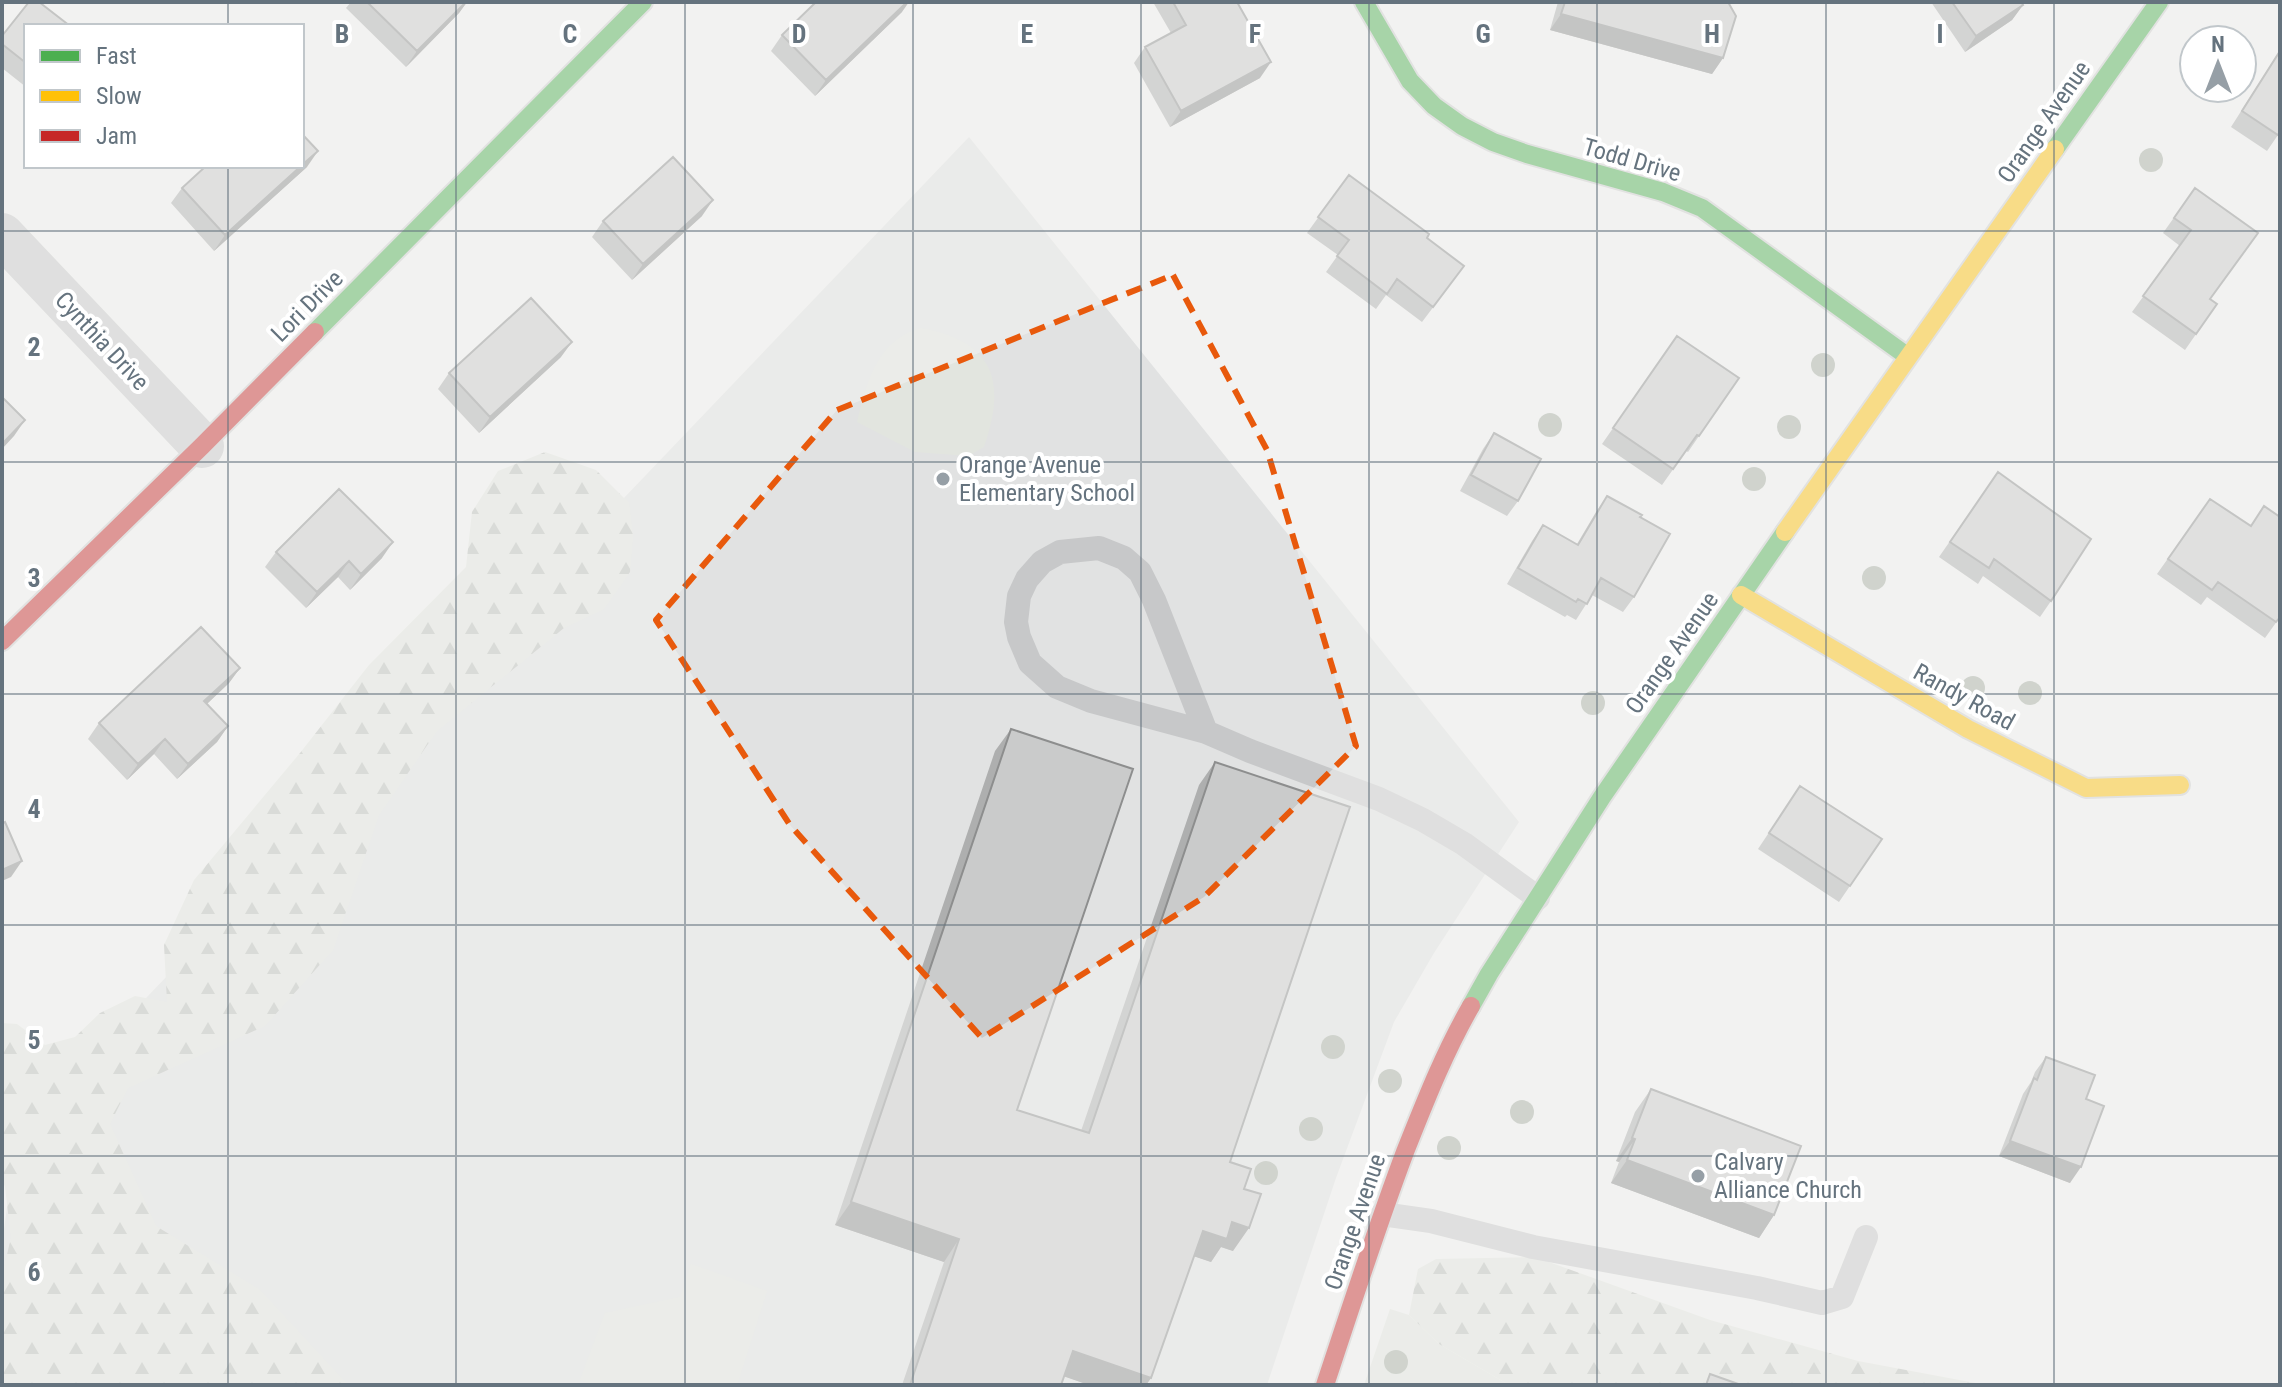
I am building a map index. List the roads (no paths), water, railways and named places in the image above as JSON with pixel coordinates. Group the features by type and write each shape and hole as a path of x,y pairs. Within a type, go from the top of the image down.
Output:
{"street":[{"name":"Lori Drive","path":"2,641 202,446 643,2"},
{"name":"Todd Drive","path":"1364,2 1410,81 1439,109 1483,137 1524,155 1666,193 1702,208 1907,356"},
{"name":"Orange Avenue","path":"1325,1385 1382,1214 1428,1093 1455,1034 1489,974 1602,797 1741,595 2159,2"},
{"name":"Cynthia Drive","path":"2,235 202,446"},
{"name":"Randy Road","path":"1741,595 1968,729 2086,788 2180,785"}],"lane":[{"path":"1206,732 1140,572 1124,558 1099,548 1060,552 1042,562 1027,579 1019,596 1016,622 1030,663 1057,687 1091,701 1206,732 1379,799 1464,844 1538,898"},
{"path":"1382,1214 1431,1221 1533,1247 1822,1303 1842,1297 1866,1237"}],"place":[{"name":"Orange Avenue Elementary School","path":"943,479"},
{"name":"Calvary Alliance Church","path":"1698,1176"}]}
